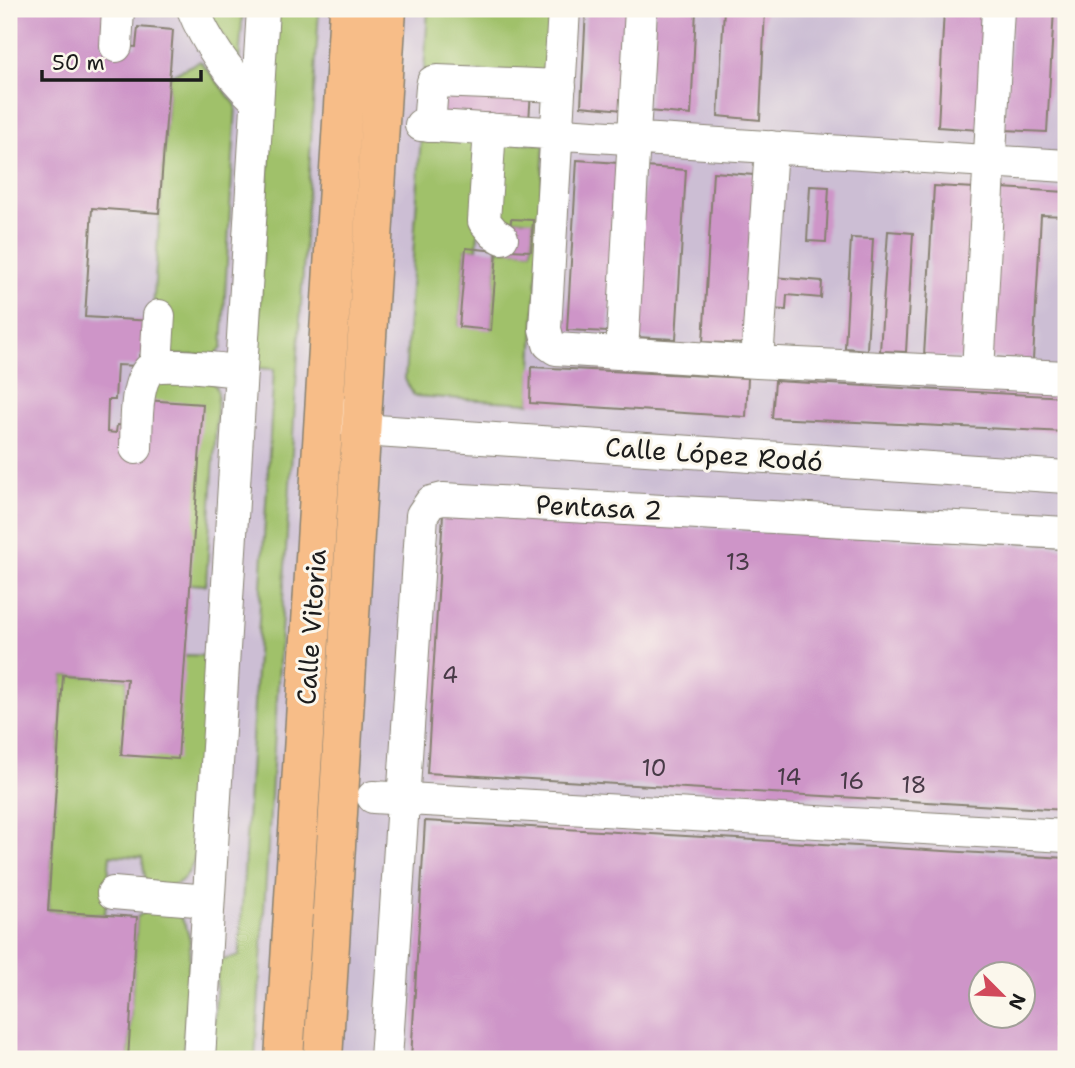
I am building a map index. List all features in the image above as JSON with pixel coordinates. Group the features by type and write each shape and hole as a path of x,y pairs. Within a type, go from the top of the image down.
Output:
{"highway":[{"name":"Calle Vitoria","path":"284,1059 349,9"},
{"name":"Calle Vitoria","path":"323,1059 387,9"},
{"path":"320,481 334,458 362,430"}],"street":[{"path":"116,46 118,9"},
{"path":"193,9 229,71 257,102"},
{"path":"199,1059 263,9"},
{"path":"371,9 372,86 379,145"},
{"path":"564,9 545,329 549,344 556,349 757,362 1066,377"},
{"path":"622,353 641,9"},
{"path":"978,372 998,9"},
{"path":"560,86 433,82 425,126 1066,166"},
{"path":"490,130 484,221 502,238"},
{"path":"757,362 771,147"},
{"name":"Calle Vitoria","path":"337,194 349,262 342,400 345,416 362,430"},
{"path":"156,365 159,316"},
{"path":"136,448 140,388 151,367 156,365 240,371"},
{"name":"Calle López Rodó","path":"362,430 1066,477"},
{"name":"Pentasa 2","path":"386,1059 388,797 422,515 431,502 443,499 1066,533"},
{"path":"388,797 1066,836"},
{"path":"113,893 208,901"}],"shaded area":[{"path":"9,9 1066,9 1066,1059 9,1059"}],"green space":[{"path":"207,9 243,9 239,63"},
{"path":"278,9 319,9 255,1059 212,1059 218,961 239,956 274,369 256,368"},
{"path":"428,9 553,9 549,72 424,72"},
{"path":"200,61 236,105 222,348 215,355 171,355 153,310 169,76"},
{"path":"421,135 484,139 477,249 466,249 459,326 491,329 497,249 531,251 533,221 503,218 490,213 495,141 544,144 530,403 414,396 405,379"},
{"path":"205,378 215,385 218,393 206,585 190,584 146,400 156,380"},
{"path":"185,655 211,656 196,851 191,868 176,884 146,884 142,857 110,855 105,915 48,911 63,675 127,679 122,755"},
{"path":"155,908 175,910 187,929 190,942 183,1059 128,1059 137,917"}],"building":[{"path":"9,9 105,9 102,45 136,47 138,27 173,30 159,213 92,208 85,317 152,321 150,356 139,355 139,366 117,365 115,400 108,400 107,432 116,433 117,425 130,426 145,400 203,404 178,759 121,755 127,679 63,675 48,911 137,917 128,1059 9,1059"},
{"path":"586,9 628,9 623,110 581,106"},
{"path":"655,9 696,9 691,115 649,111"},
{"path":"724,9 765,9 760,120 718,116"},
{"path":"944,9 986,9 979,130 938,127"},
{"path":"1013,9 1054,9 1047,132 1005,130"},
{"path":"436,87 531,92 529,121 434,116"},
{"path":"577,160 618,163 608,332 567,330"},
{"path":"645,167 686,170 676,339 635,337"},
{"path":"713,172 754,175 744,344 703,342"},
{"path":"810,186 829,187 826,242 807,241"},
{"path":"934,186 976,188 966,358 924,356"},
{"path":"1001,188 1066,192 1066,216 1041,215 1033,360 991,357"},
{"path":"511,219 533,220 531,251 509,250"},
{"path":"888,231 913,233 906,352 880,351"},
{"path":"851,238 873,239 867,350 845,348"},
{"path":"466,248 497,251 491,330 459,327"},
{"path":"772,277 822,281 821,298 787,295 786,310 769,309"},
{"path":"1064,297 1066,363 1060,363"},
{"path":"531,367 748,378 746,417 530,403"},
{"path":"775,381 1066,397 1066,432 772,418"},
{"path":"443,514 1066,549 1066,810 427,773"},
{"path":"425,821 1066,858 1066,950 1060,1059 411,1059"}]}
